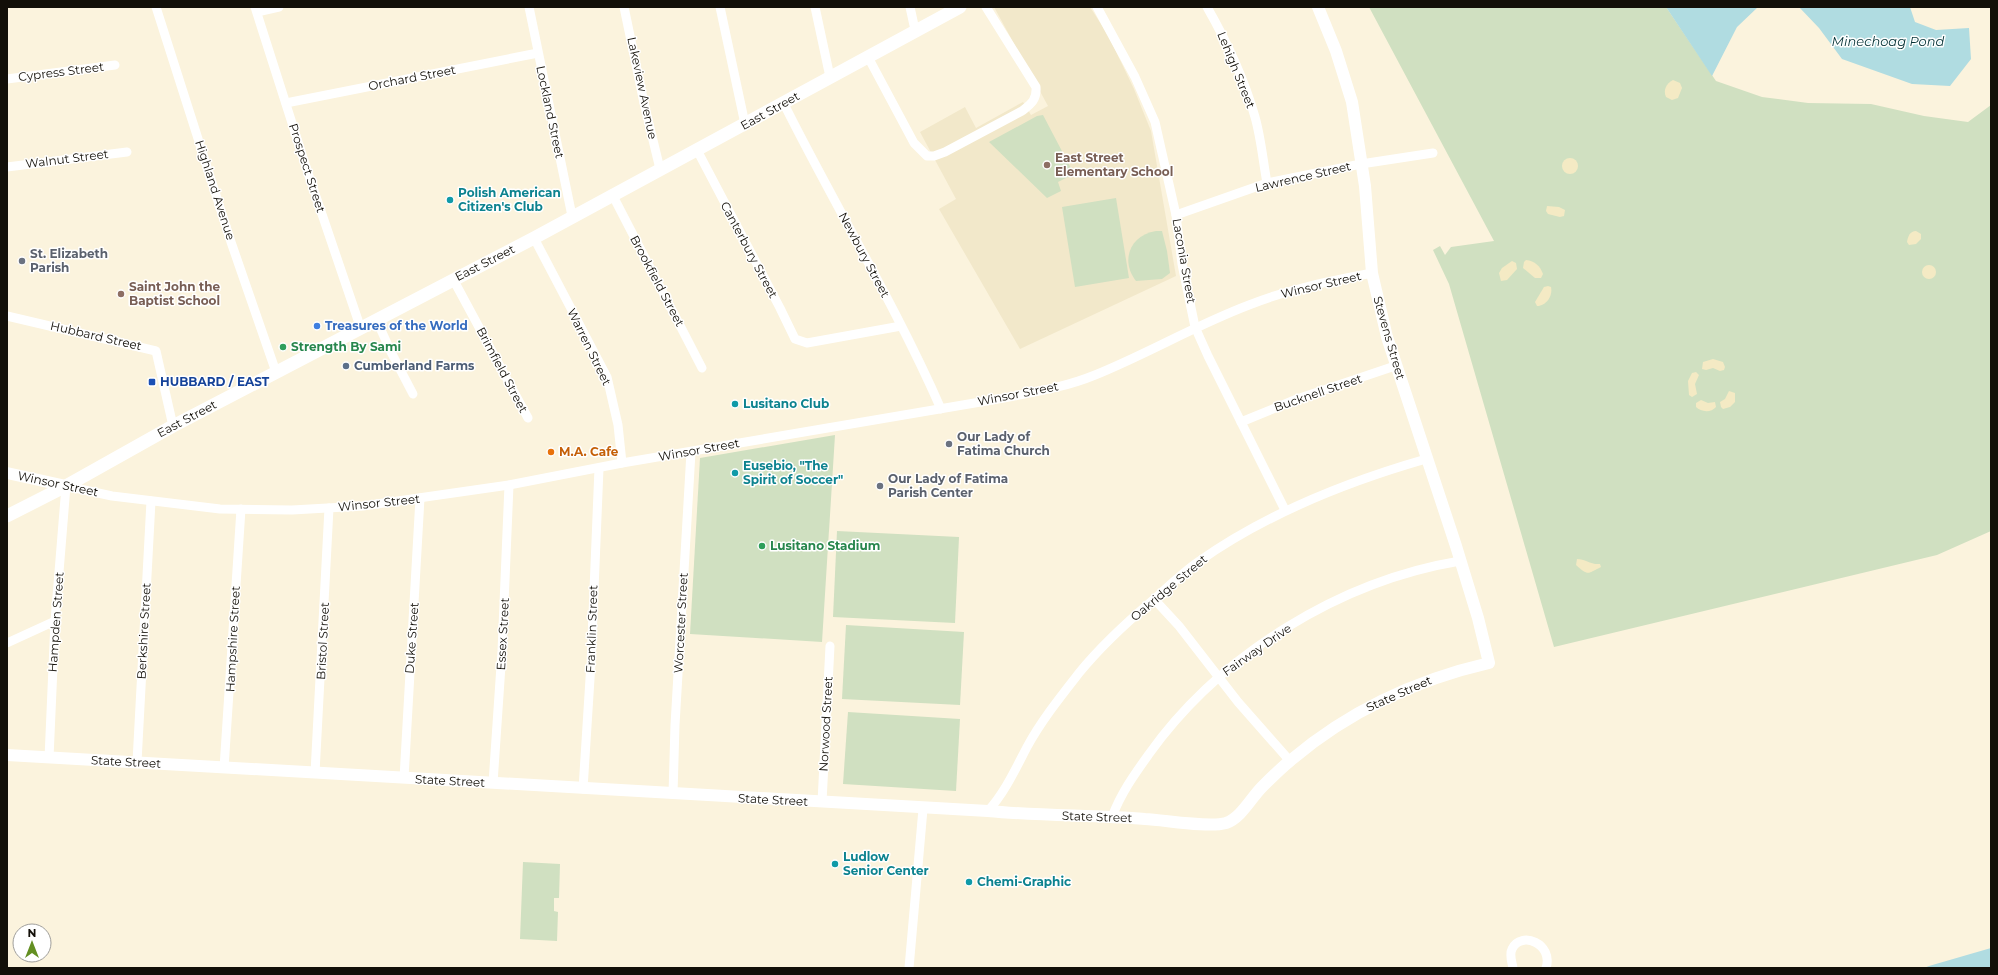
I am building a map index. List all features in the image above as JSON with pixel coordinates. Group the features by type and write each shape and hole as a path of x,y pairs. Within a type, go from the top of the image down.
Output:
{"main road":[{"name":"East Street","path":"7,516 66,486 173,426 534,238 612,194 784,104 915,30 960,7"}],"street":[{"name":"Highland Avenue","path":"156,7 192,121 276,372"},
{"path":"256,10 279,7"},
{"name":"Lockland Street","path":"529,7 572,216"},
{"name":"Lakeview Avenue","path":"624,7 644,103 660,169"},
{"path":"720,7 745,124"},
{"path":"815,7 830,77"},
{"path":"910,7 915,30"},
{"path":"868,57 914,143 920,151 927,156 934,156 945,152 1022,111 1033,102 1037,96 1036,88 1031,79 986,7"},
{"name":"Laconia Street","path":"1097,7 1135,77 1155,122 1176,215 1182,264 1195,327 1285,510"},
{"name":"Lehigh Street","path":"1207,7 1234,58 1247,91 1255,118 1266,183"},
{"name":"Stevens Street","path":"1318,7 1336,51 1352,102 1366,202 1372,273 1395,366 1460,561 1478,618 1489,663"},
{"name":"Prospect Street","path":"256,10 307,170 361,329"},
{"name":"Orchard Street","path":"286,103 538,53"},
{"name":"Cypress Street","path":"7,79 115,65"},
{"name":"Newbury Street","path":"784,104 811,158 920,360 941,409"},
{"name":"Canterbury Street","path":"697,150 795,339 807,343 901,326"},
{"name":"Walnut Street","path":"7,167 127,152"},
{"name":"Lawrence Street","path":"1176,215 1266,183 1361,164 1432,153"},
{"name":"Brookfield Street","path":"612,194 702,368"},
{"name":"Warren Street","path":"534,238 607,377 618,425 622,463"},
{"name":"Winsor Street","path":"7,473 112,496 192,506 241,509 292,510 363,506 510,485 622,463 1004,398 1076,382 1138,356 1195,327 1250,304 1303,287 1372,273"},
{"name":"Brimfield Street","path":"453,279 528,418"},
{"name":"Hubbard Street","path":"7,316 156,351 173,426"},
{"path":"377,320 391,352 413,394"},
{"name":"Bucknell Street","path":"1241,422 1297,399 1395,366"},
{"name":"Worcester Street","path":"673,794 675,725 691,452"},
{"name":"Oakridge Street","path":"988,812 1001,796 1044,720 1079,673 1123,625 1203,558 1241,534 1285,510 1360,480 1426,460"},
{"name":"Franklin Street","path":"583,789 591,663 600,468"},
{"name":"Essex Street","path":"494,783 510,485"},
{"name":"Hampden Street","path":"49,758 55,621 66,486"},
{"name":"Duke Street","path":"404,778 420,498"},
{"name":"Berkshire Street","path":"137,762 151,500"},
{"name":"Bristol Street","path":"315,773 330,508"},
{"name":"Hampshire Street","path":"224,768 241,509"},
{"name":"Fairway Drive","path":"1112,817 1119,796 1159,740 1185,709 1218,677 1240,659 1286,629 1354,591 1427,566 1460,561"},
{"path":"1154,599 1179,626 1218,677 1290,761"},
{"path":"7,643 55,621"},
{"name":"Norwood Street","path":"822,802 830,646"},
{"name":"State Street","path":"7,755 822,802 1037,816 1112,817 1204,824 1227,823 1234,818 1262,787 1290,761 1350,717 1389,696 1442,676 1489,663"},
{"path":"909,968 922,809"},
{"path":"1512,968 1512,949 1516,944 1524,941 1538,943 1544,947 1548,958 1546,968"}],"shaded area":[{"name":"East Street Elementary School","path":"994,7 1090,7 1108,35 1134,89 1151,131 1176,276 1020,349 939,209 956,199 920,132 965,107 976,128 1023,102 1031,115 1048,106"}],"green space":[{"path":"1369,7 1666,7 1716,81 1762,97 1808,103 1871,104 1924,116 1968,122 1991,105 1991,531 1937,555 1554,647 1449,284 1433,250 1440,246 1445,255 1451,247 1494,241"},
{"path":"1043,115 1074,174 1058,182 1061,191 1047,198 989,142 1037,116"},
{"path":"1116,198 1129,278 1075,287 1062,207"},
{"path":"1162,231 1170,273 1162,279 1136,281 1131,273 1129,265 1128,257 1130,250 1134,243 1140,238 1147,233"},
{"name":"Lusitano Stadium","path":"835,435 822,642 690,634 700,458"},
{"path":"837,531 959,537 955,623 833,617"},
{"path":"846,625 964,632 960,705 842,699"},
{"path":"848,712 960,719 956,791 843,784"},
{"path":"523,862 560,864 559,898 554,898 554,911 558,912 557,941 520,939"}],"sand":[{"path":"1673,80 1680,83 1682,88 1678,98 1672,100 1666,97 1665,90 1667,85"},
{"path":"1570,158 1577,163 1578,166 1573,173 1570,174 1563,169 1562,166 1567,159"},
{"path":"1547,206 1559,207 1565,210 1564,216 1560,217 1548,214 1546,211"},
{"path":"1916,231 1921,234 1921,239 1916,244 1909,245 1907,242 1909,236 1912,232"},
{"path":"1526,260 1532,261 1539,266 1543,274 1541,278 1535,278 1523,268"},
{"path":"1512,261 1516,263 1517,269 1507,280 1501,281 1499,273 1502,268"},
{"path":"1926,265 1932,265 1936,269 1936,275 1932,279 1926,279 1922,275 1922,269"},
{"path":"1544,287 1551,287 1550,297 1546,302 1540,306 1537,306 1535,302"},
{"path":"1713,359 1723,362 1725,367 1724,370 1720,371 1713,368 1706,370 1702,369 1703,362"},
{"path":"1696,372 1699,375 1695,384 1697,394 1692,397 1689,395 1688,381 1692,373"},
{"path":"1729,391 1735,393 1735,402 1730,407 1723,409 1720,402 1725,399"},
{"path":"1701,400 1708,403 1715,402 1716,407 1709,411 1701,410 1696,407 1696,403"},
{"path":"1577,559 1594,564 1600,564 1601,567 1588,573 1576,565"}],"water":[{"path":"1666,7 1758,7 1737,27 1712,76"},
{"name":"Minechoag Pond","path":"1799,7 1910,7 1915,22 1936,30 1969,28 1971,59 1950,86 1912,84 1842,59 1819,28"},
{"path":"1991,948 1991,968 1924,968 1929,966"}],"place":[{"name":"East Street Elementary School","path":"1047,165"},
{"name":"Polish American Citizen's Club","path":"450,200"},
{"name":"St. Elizabeth Parish","path":"22,261"},
{"name":"Saint John the Baptist School","path":"121,294"},
{"name":"Treasures of the World","path":"317,326"},
{"name":"Strength By Sami","path":"283,347"},
{"name":"Cumberland Farms","path":"346,366"},
{"name":"HUBBARD / EAST","path":"152,382"},
{"name":"Lusitano Club","path":"735,404"},
{"name":"Our Lady of Fatima Church","path":"949,444"},
{"name":"M.A. Cafe","path":"551,452"},
{"name":"Eusebio, \"The Spirit of Soccer\"","path":"735,473"},
{"name":"Our Lady of Fatima Parish Center","path":"880,486"},
{"name":"Lusitano Stadium","path":"762,546"},
{"name":"Ludlow Senior Center","path":"835,864"},
{"name":"Chemi-Graphic","path":"969,882"}]}
